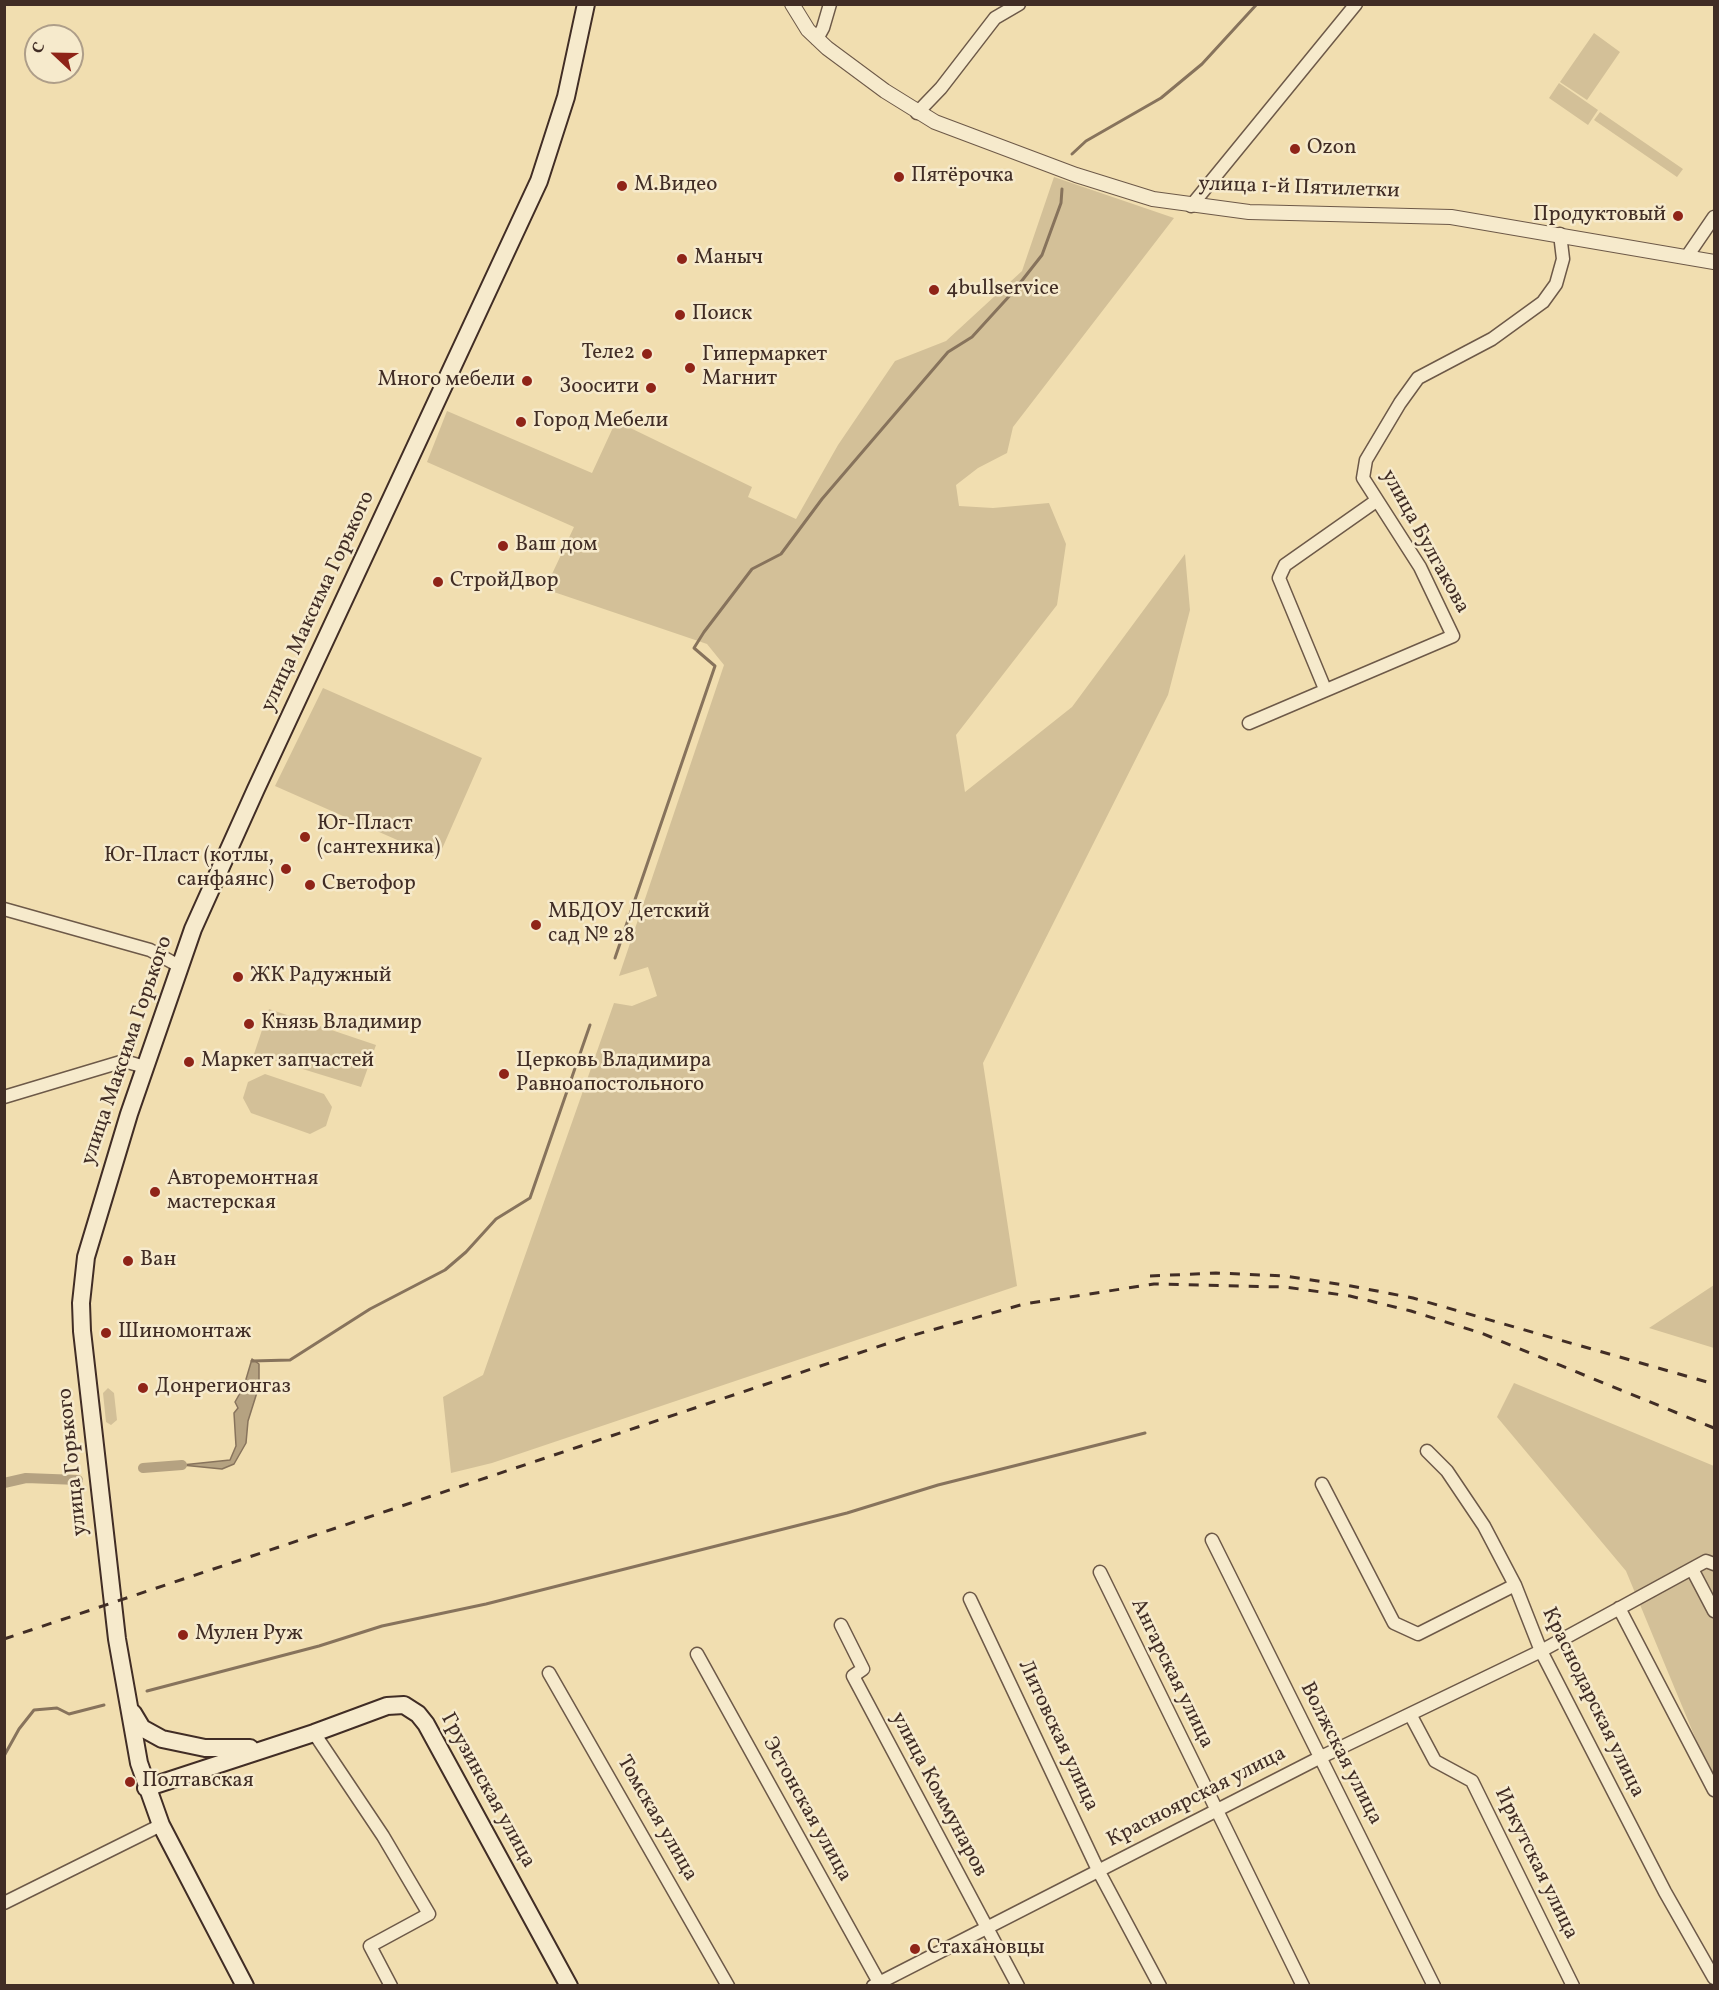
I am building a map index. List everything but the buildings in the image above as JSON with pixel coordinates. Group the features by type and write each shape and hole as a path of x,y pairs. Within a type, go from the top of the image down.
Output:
{"main road":[{"name":"улица Максима Горького","path":"95,1221 179,966 253,795 535,192 558,128 586,4"},
{"name":"улица Горького","path":"95,1221 82,1282 82,1331 113,1603 127,1698"},
{"path":"127,1698 142,1728 162,1739 205,1748 255,1748 281,1744"},
{"path":"127,1698 146,1788 160,1824 245,1986"},
{"name":"Грузинская улица","path":"146,1788 397,1704 404,1705 418,1714 569,1986"}],"street":[{"name":"улица 1-й Пятилетки","path":"792,4 817,39 917,112 954,130 1076,175 1154,199 1191,206 1249,212 1419,214 1560,234 1688,255 1714,262"},
{"path":"817,39 830,4"},
{"path":"917,112 941,88 995,18 1019,4"},
{"path":"1191,206 1356,4"},
{"path":"1688,255 1714,217"},
{"name":"улица Булгакова","path":"1325,689 1453,636 1420,567 1363,478 1366,460 1400,403 1418,378 1491,339 1543,302 1556,284 1563,259 1560,234"},
{"path":"1249,723 1325,689 1279,578 1285,565 1376,501"},
{"path":"4,909 150,950 179,966"},
{"path":"4,1097 124,1061 145,1067"},
{"name":"Краснодарская улица","path":"1427,1451 1447,1471 1474,1512 1515,1585 1541,1651 1665,1892 1714,1978"},
{"path":"1322,1484 1394,1623 1418,1634 1515,1585"},
{"name":"Волжская улица","path":"1212,1540 1434,1986"},
{"name":"Красноярская улица","path":"878,1984 1319,1758 1541,1651 1692,1569 1710,1563"},
{"path":"1692,1569 1714,1611"},
{"name":"Ангарская улица","path":"1100,1572 1303,1986"},
{"name":"Литовская улица","path":"970,1599 1098,1870 1160,1986"},
{"path":"1620,1608 1714,1790"},
{"name":"улица Коммунаров","path":"841,1625 863,1669 853,1676 1018,1986"},
{"name":"Эстонская улица","path":"698,1654 878,1984"},
{"name":"Томская улица","path":"549,1673 728,1986"},
{"name":"Иркутская улица","path":"1410,1714 1435,1761 1472,1781 1573,1986"},
{"path":"314,1733 383,1836 429,1914 370,1946 391,1986"},
{"path":"4,1903 160,1824"}],"shaded area":[{"path":"1594,33 1620,52 1587,100 1560,82"},
{"path":"1559,83 1598,110 1588,125 1549,98"},
{"path":"1600,112 1683,169 1677,177 1594,120"},
{"path":"1054,177 1174,218 1013,427 1007,453 978,468 956,485 959,506 993,508 1049,503 1066,544 1057,605 956,735 965,792 1072,707 1185,554 1190,610 1168,695 983,1063 1017,1286 492,1463 451,1473 443,1397 483,1375 614,1003 632,1006 657,996 648,967 619,976 724,665 707,644 545,589 574,527 427,462 447,411 592,473 616,421 752,487 748,497 796,519 838,445 895,361 946,341 1022,271"},
{"path":"323,688 482,758 438,858 275,786"},
{"path":"269,1009 376,1045 361,1087 254,1054"},
{"path":"265,1074 324,1094 332,1107 326,1126 310,1134 251,1113 243,1098 248,1082"},
{"path":"1714,1285 1714,1348 1649,1328"},
{"path":"252,1359 259,1364 259,1386 248,1421 246,1443 234,1464 222,1469 182,1465 230,1460 236,1446 234,1413 238,1408 235,1402 244,1386"},
{"path":"1514,1383 1714,1466 1714,1783 1626,1571 1497,1417"},
{"path":"108,1388 114,1393 117,1420 111,1425 106,1422 103,1393"}],"waterway":[{"path":"1072,154 1086,141 1161,98 1202,64 1257,4"},
{"path":"615,958 715,666 694,648 752,569 781,554 822,499 948,352 972,337 1013,292 1042,255 1061,203 1062,189"},
{"path":"252,1361 290,1360 370,1309 445,1270 466,1252 496,1219 530,1198 590,1025"},
{"path":"147,1691 319,1646 382,1626 486,1604 847,1513 938,1485 1145,1433"},
{"path":"143,1468 182,1465"},
{"path":"4,1483 26,1478 78,1480"},
{"path":"4,1756 19,1729 34,1710 57,1708 69,1714 104,1705"}],"railway":[{"path":"1150,1276 1216,1273 1285,1276 1351,1286 1413,1298 1714,1384"},
{"path":"4,1639 907,1337 1024,1304 1154,1284 1285,1287 1350,1296 1411,1311 1481,1333 1714,1428"}],"place":[{"name":"Ozon","path":"1295,149"},
{"name":"Пятёрочка","path":"899,177"},
{"name":"М.Видео","path":"622,186"},
{"name":"Продуктовый","path":"1678,216"},
{"name":"Маныч","path":"682,259"},
{"name":"4bullservice","path":"934,290"},
{"name":"Поиск","path":"680,315"},
{"name":"Теле2","path":"647,354"},
{"name":"Гипермаркет Магнит","path":"690,368"},
{"name":"Много мебели","path":"527,381"},
{"name":"Зоосити","path":"651,388"},
{"name":"Город Мебели","path":"521,422"},
{"name":"Ваш дом","path":"503,546"},
{"name":"СтройДвор","path":"438,582"},
{"name":"Юг-Пласт (сантехника)","path":"305,837"},
{"name":"Юг-Пласт (котлы, санфаянс)","path":"286,869"},
{"name":"Светофор","path":"310,885"},
{"name":"МБДОУ Детский сад № 28","path":"536,925"},
{"name":"ЖК Радужный","path":"238,977"},
{"name":"Князь Владимир","path":"249,1024"},
{"name":"Маркет запчастей","path":"189,1062"},
{"name":"Церковь Владимира Равноапостольного","path":"504,1074"},
{"name":"Авторемонтная мастерская","path":"155,1192"},
{"name":"Ван","path":"128,1261"},
{"name":"Шиномонтаж","path":"106,1333"},
{"name":"Донрегионгаз","path":"143,1388"},
{"name":"Мулен Руж","path":"183,1635"},
{"name":"Полтавская","path":"130,1782"},
{"name":"Стахановцы","path":"915,1949"}]}
